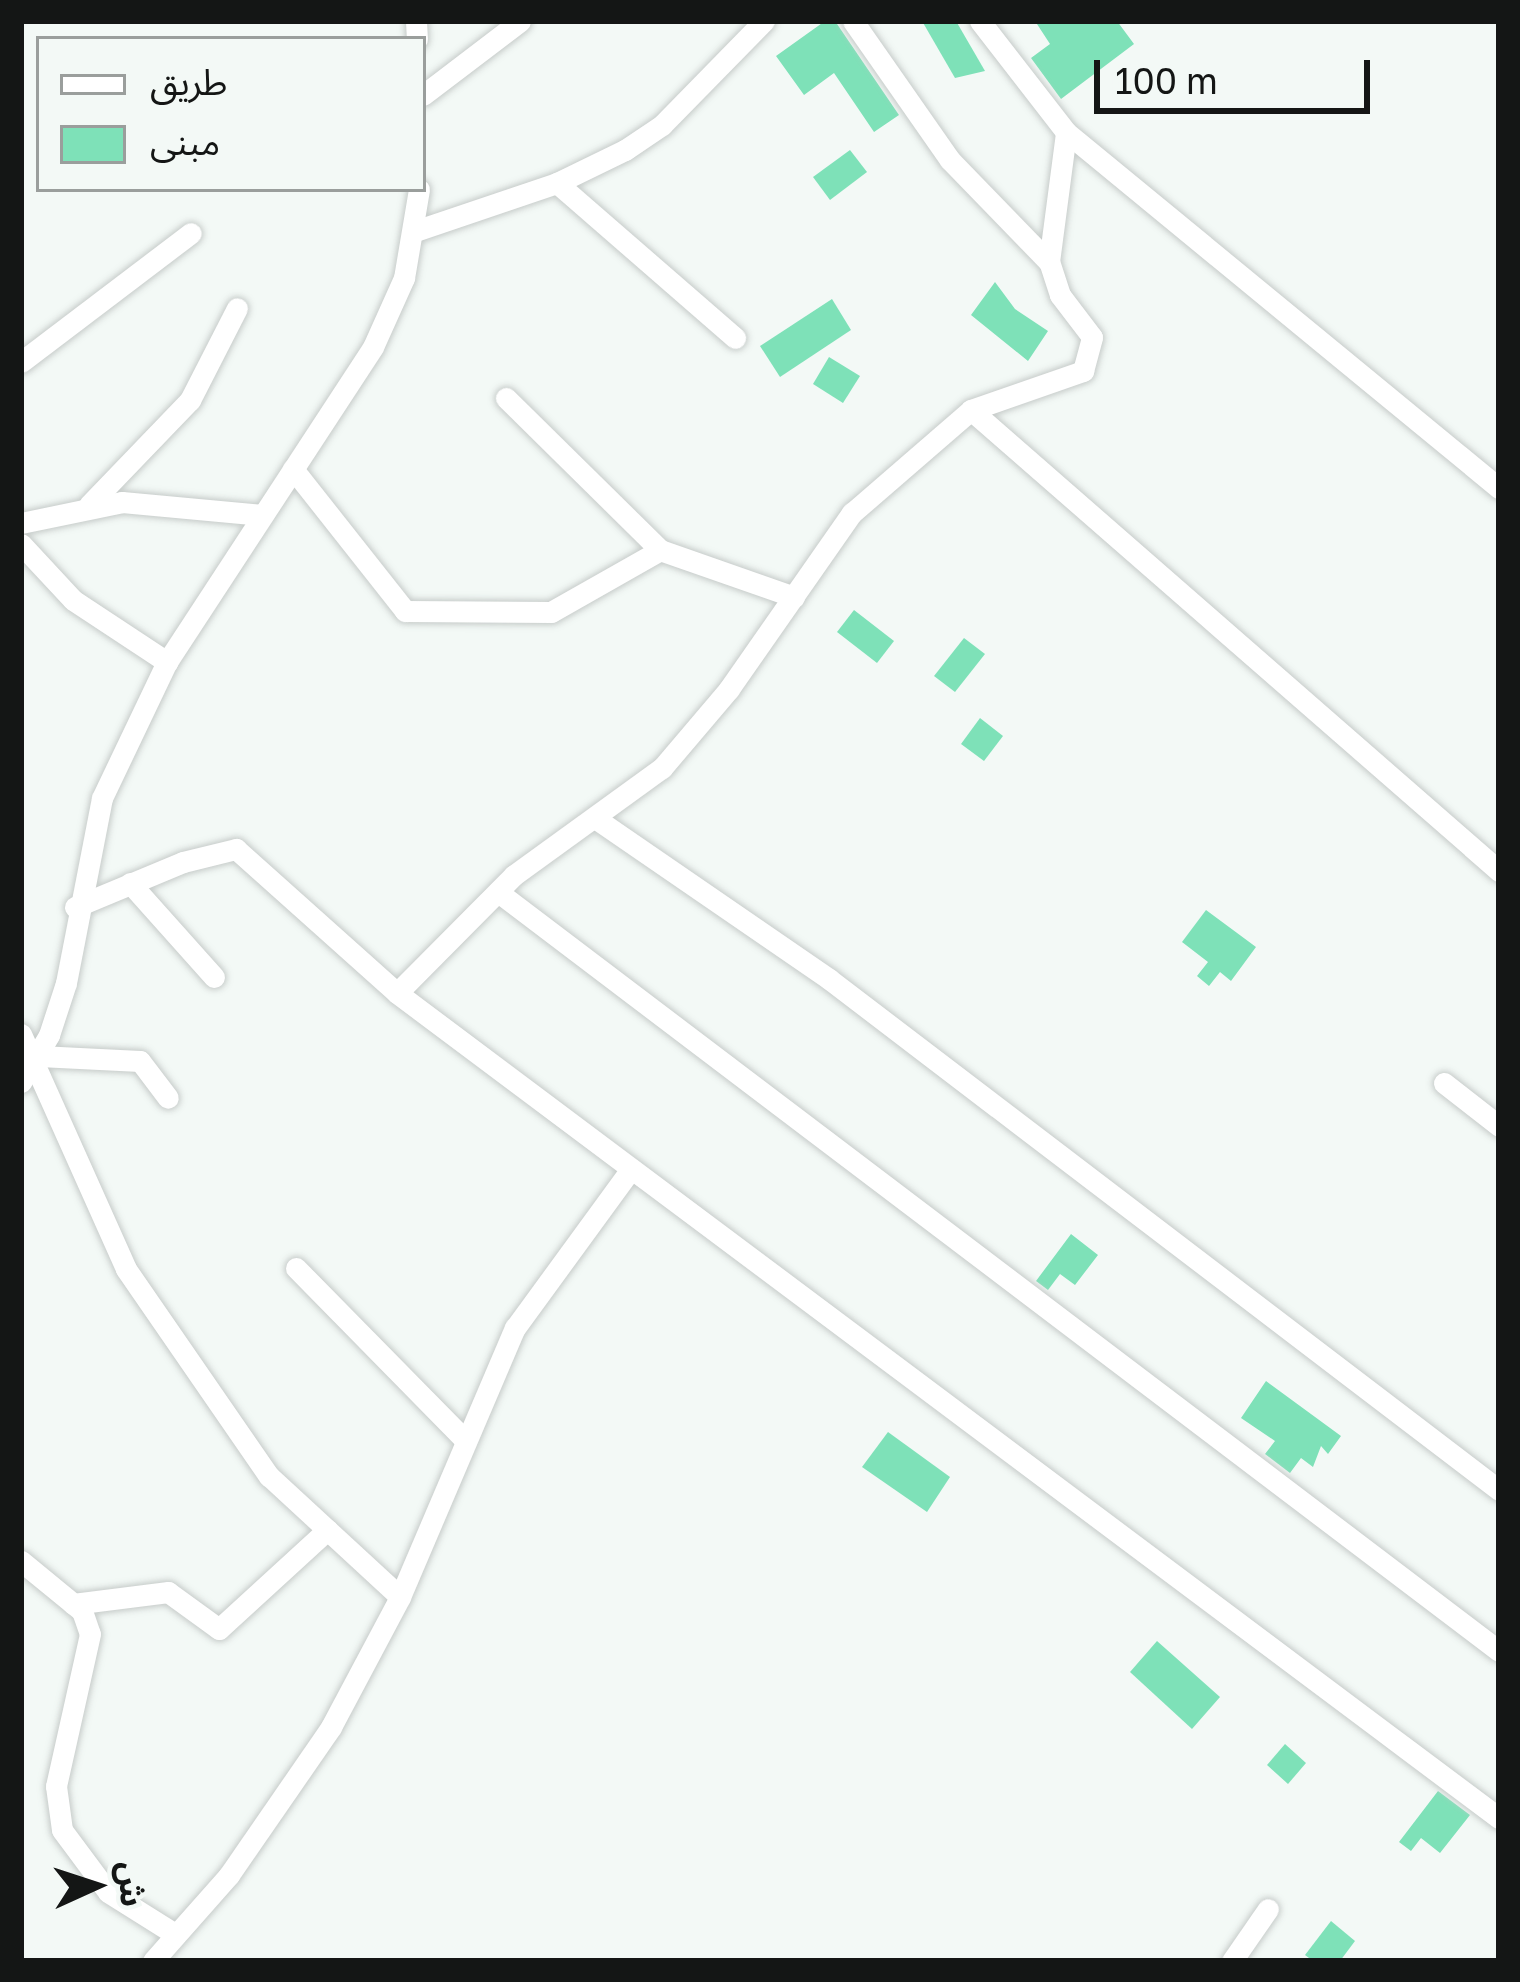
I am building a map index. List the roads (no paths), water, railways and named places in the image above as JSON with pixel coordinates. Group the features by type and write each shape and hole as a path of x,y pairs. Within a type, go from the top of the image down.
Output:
{"street":[{"path":"426,93 520,21"},
{"path":"418,230 556,183 662,125 764,21"},
{"path":"853,21 950,160 1049,262"},
{"path":"980,21 1066,132 1499,488"},
{"path":"397,993 498,892 662,768 794,597 852,513 971,410 1083,371 1092,337 1060,296 1049,262 1066,132"},
{"path":"556,183 735,338"},
{"path":"31,1068 66,982 75,907 102,798 167,662 373,347 418,230 419,192"},
{"path":"24,354 191,233"},
{"path":"89,505 190,400 237,308"},
{"path":"506,398 659,550 794,597"},
{"path":"971,410 1499,871"},
{"path":"293,469 404,610 551,612 659,550"},
{"path":"21,523 89,505 168,501 262,515"},
{"path":"21,544 73,600 167,662"},
{"path":"595,818 829,980 1499,1490"},
{"path":"75,907 236,849 397,993 1499,1818"},
{"path":"130,884 214,977"},
{"path":"498,892 1499,1651"},
{"path":"21,1034 31,1068 126,1269 269,1476 400,1597"},
{"path":"31,1068 130,1058 168,1098"},
{"path":"1444,1083 1499,1126"},
{"path":"153,1961 310,1762 400,1597 465,1440 536,1289 631,1169"},
{"path":"296,1268 465,1440"},
{"path":"73,1604 168,1592 219,1629 327,1530"},
{"path":"21,1561 73,1604 90,1634 54,1806 81,1864 109,1892 176,1934"},
{"path":"1232,1961 1268,1909"}]}
